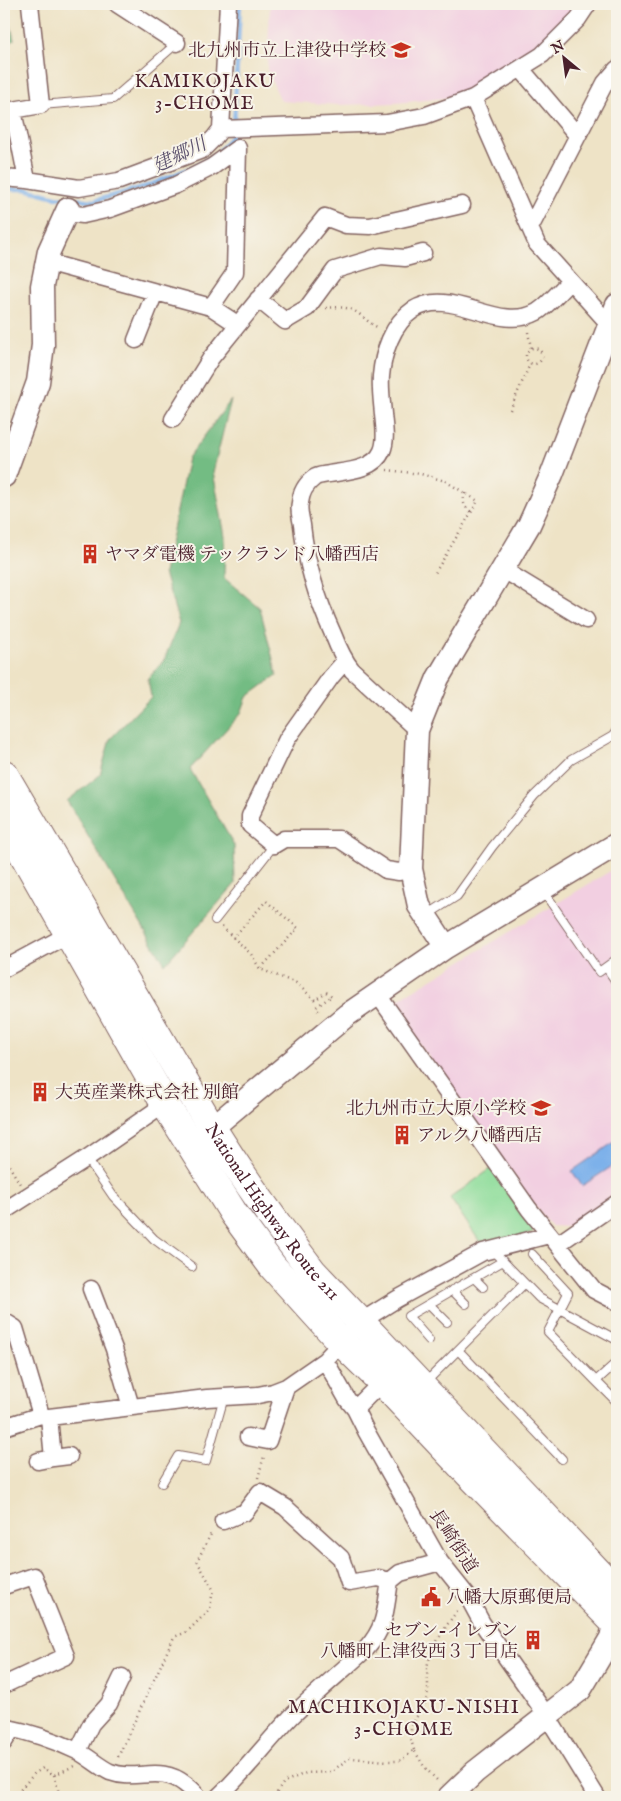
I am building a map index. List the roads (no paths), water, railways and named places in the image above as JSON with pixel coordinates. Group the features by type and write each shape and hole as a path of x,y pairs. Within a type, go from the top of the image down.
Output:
{"highway":[{"name":"National Highway Route 211","path":"4,774 201,1136 234,1214 333,1351 382,1382 476,1481 616,1619"},
{"name":"National Highway Route 211","path":"4,820 106,1002 166,1104 245,1180 313,1272 617,1592"}],"street":[{"path":"27,180 13,110 41,105 30,4"},
{"path":"117,4 177,43"},
{"path":"4,476 38,382 43,345 42,286 48,251 72,202 119,181 202,151 222,129 228,4"},
{"path":"222,129 387,123 424,116 473,98 542,55 578,19 588,4"},
{"path":"521,68 577,135"},
{"path":"530,228 605,83 617,69"},
{"path":"446,947 419,906 411,869 417,730 438,678 529,525 552,474 614,320 570,281 537,244 473,98"},
{"path":"4,178 27,180 72,202 83,214 110,209 176,185 212,167 238,148 235,272 211,307"},
{"path":"202,151 212,167"},
{"path":"173,419 211,358 325,217 346,225 370,226 462,205"},
{"path":"258,299 285,321 307,308 336,270 381,256 405,258 423,253"},
{"path":"46,262 211,307 237,324"},
{"path":"417,730 352,670 345,661 325,617 311,578 303,540 299,504 304,487 316,476 371,464 382,453 385,440 380,378 383,358 392,334 403,319 412,311 427,304 454,304 488,314 516,319 538,312 570,281"},
{"path":"136,340 155,292"},
{"path":"502,570 586,620"},
{"path":"345,661 331,677 287,740 250,816 250,825 274,845 284,839 339,839 386,870 400,872 411,869"},
{"path":"201,1136 346,1015 446,947 617,844"},
{"path":"4,969 69,934"},
{"path":"378,995 524,1202 594,1290 617,1302"},
{"path":"4,1211 87,1158 166,1104"},
{"path":"4,1427 45,1416 273,1392 286,1387 333,1351 360,1322 483,1252 497,1255 554,1240 617,1203"},
{"path":"92,1289 114,1350 131,1406"},
{"path":"4,1325 7,1323 15,1328 45,1416 53,1458"},
{"name":"長崎街道","path":"333,1351 347,1399 440,1562 468,1597 482,1623 547,1716 589,1794"},
{"path":"355,1410 382,1382"},
{"path":"248,1437 268,1441 286,1387"},
{"path":"223,1521 245,1512 260,1492 285,1507 341,1558 349,1583 378,1578 390,1581"},
{"path":"218,1797 295,1714 367,1648 377,1636 385,1620 390,1581 400,1573 440,1562"},
{"path":"4,1586 34,1576 66,1656 4,1685"},
{"path":"450,1795 475,1772 580,1690 611,1638 616,1619"},
{"path":"84,1755 91,1724 109,1704 122,1677"},
{"path":"7,1733 49,1739 84,1755 111,1772 138,1775 162,1772 178,1778 195,1792 198,1797"}],"lane":[{"path":"41,105 113,99 177,43"},
{"path":"425,916 458,896 492,847 534,796 571,760 613,736 617,730"},
{"path":"215,920 274,845"},
{"path":"542,890 599,972 617,959"},
{"path":"606,967 617,983"},
{"path":"87,1158 113,1196 154,1239 192,1267"},
{"path":"532,1254 568,1293 548,1332 617,1402"},
{"path":"429,1340 408,1316 474,1278 497,1255 539,1298 617,1340"},
{"path":"474,1278 483,1287"},
{"path":"422,1386 524,1284"},
{"path":"452,1290 466,1304"},
{"path":"429,1304 447,1322"},
{"path":"458,1350 562,1459"},
{"path":"596,1380 617,1362"},
{"path":"162,1483 178,1456 206,1462 224,1397"}],"water":[{"path":"617,1140 617,1163 582,1186 572,1171"}],"waterway":[{"name":"建郷川","path":"234,125 240,4"},
{"name":"建郷川","path":"4,189 26,189 56,197 94,201 147,186 198,165 217,154 231,137 232,132"}],"place":[{"name":"北九州市立上津役中学校","path":"401,50"},
{"name":"ヤマダ電機 テックランド八幡西店","path":"90,554"},
{"name":"大英産業株式会社 別館","path":"40,1092"},
{"name":"北九州市立大原小学校","path":"541,1108"},
{"name":"アルク八幡西店","path":"402,1135"},
{"name":"八幡大原郵便局","path":"431,1597"},
{"name":"セブン-イレブン 八幡町上津役西３丁目店","path":"533,1640"}],"district":[{"name":"KAMIKOJAKU 3-CHOME","path":"205,91"},
{"name":"MACHIKOJAKU-NISHI 3-CHOME","path":"404,1717"}]}
